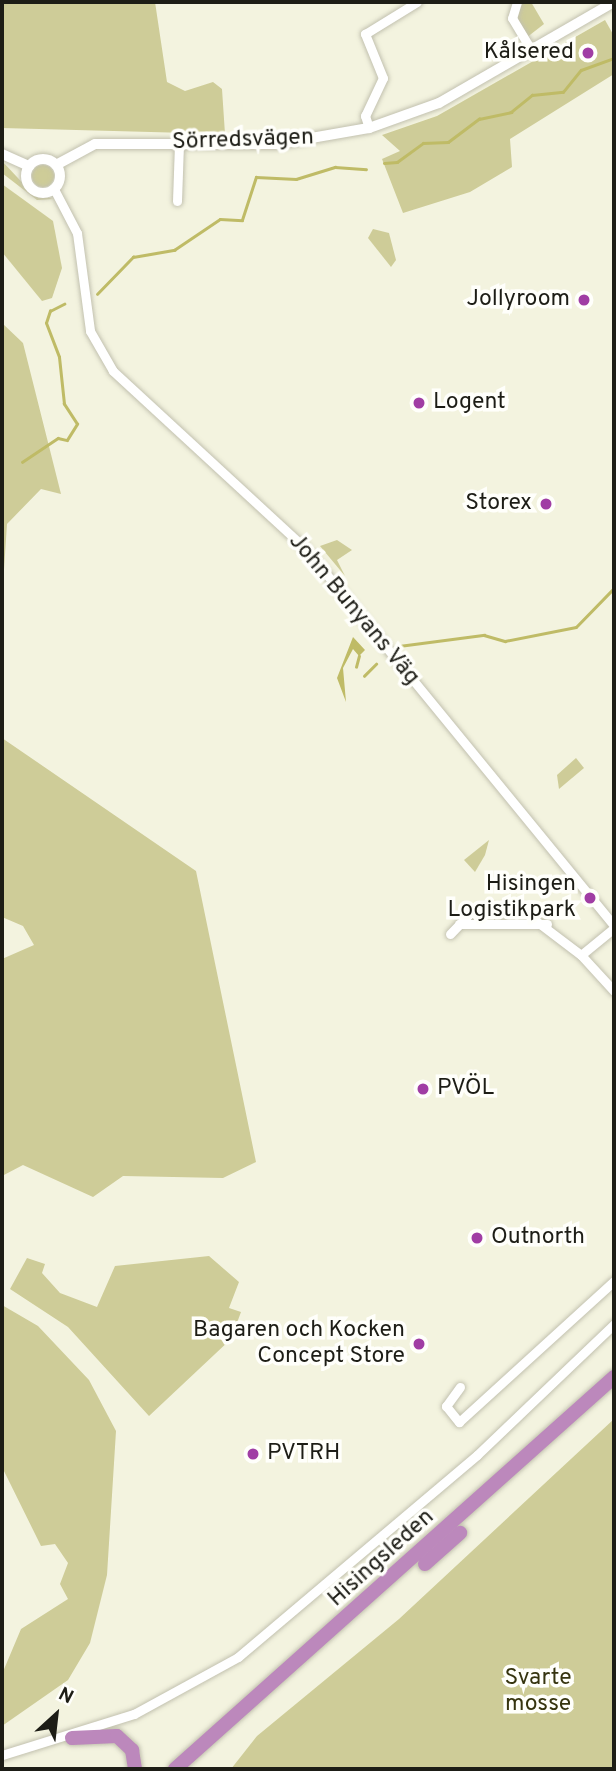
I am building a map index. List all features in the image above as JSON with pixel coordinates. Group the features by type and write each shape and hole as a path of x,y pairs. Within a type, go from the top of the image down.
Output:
{"highway":[{"name":"Hisingsleden","path":"174,1769 614,1377"},
{"name":"Hisingsleden","path":"189,1769 614,1391"},
{"path":"72,1738 117,1736 130,1746 135,1769"}],"street":[{"path":"369,128 365,116 383,78 365,34 416,2"},
{"path":"517,2 512,18 532,51"},
{"name":"Sörredsvägen","path":"2,154 29,166 43,159 56,165 90,145 277,144 369,128 439,103 614,2"},
{"path":"177,201 179,144"},
{"path":"29,166 32,188 54,188 56,165"},
{"name":"John Bunyans Väg","path":"54,188 78,233 90,331 113,372 305,548 614,927 581,956"},
{"path":"450,934 471,912 500,906 519,908 547,924 614,991"},
{"path":"459,924 547,924"},
{"path":"460,1387 446,1406 459,1422 471,1418 614,1281"},
{"path":"2,1755 72,1738 175,1695 257,1644 477,1455 614,1324"}],"green space":[{"path":"2,2 155,2 167,82 185,91 213,82 222,89 225,134 2,128"},
{"path":"520,2 531,2 544,24 526,38 516,23"},
{"path":"605,20 614,36 614,74 510,139 512,167 470,192 403,213 382,159 400,151 382,135 437,116"},
{"path":"2,161 32,193 53,199 37,200 2,173"},
{"path":"43,165 51,168 54,176 51,184 43,187 35,184 32,176 35,168"},
{"path":"2,184 53,221 62,268 52,298 42,301 2,252"},
{"path":"373,229 389,233 396,260 391,267 368,238"},
{"path":"2,323 23,343 61,494 41,489 7,524 2,600"},
{"path":"337,540 352,550 337,560 345,576 320,546"},
{"path":"2,738 196,871 256,1162 223,1178 123,1176 93,1197 23,1165 2,1176 2,959 34,945 23,926 2,917"},
{"path":"576,758 584,768 559,789 557,775"},
{"path":"489,840 485,855 475,872 464,860"},
{"path":"209,1256 239,1282 229,1308 241,1312 231,1339 149,1416 68,1327 10,1289 27,1258 45,1264 42,1273 60,1293 97,1307 115,1266"},
{"path":"2,1305 38,1326 89,1380 116,1431 107,1575 90,1643 68,1680 2,1726 2,1674 21,1629 68,1599 60,1584 68,1563 55,1544 41,1546 2,1467"},
{"name":"Svarte mosse","path":"614,1419 614,1769 231,1769 257,1736 399,1619"}],"shaded area":[{"path":"353,637 365,650 359,656 353,649 343,668 346,702 337,678"}],"waterway":[{"path":"384,163 397,162 423,143 448,142 479,119 511,112 532,95 563,92 581,70 614,58"},
{"path":"97,294 133,257 174,250 220,219 242,220 256,177 296,179 335,167 366,169"},
{"path":"22,462 58,438 67,440 77,424 64,404 59,357 46,323 50,311 64,304"},
{"path":"399,646 484,635 505,641 576,627 614,588"},
{"path":"356,667 359,656"},
{"path":"364,676 376,664"}],"place":[{"name":"Kålsered","path":"588,53"},
{"name":"Jollyroom","path":"584,300"},
{"name":"Logent","path":"419,403"},
{"name":"Storex","path":"546,504"},
{"name":"Hisingen Logistikpark","path":"590,898"},
{"name":"PVÖL","path":"423,1089"},
{"name":"Outnorth","path":"477,1238"},
{"name":"Bagaren och Kocken Concept Store","path":"419,1344"},
{"name":"PVTRH","path":"253,1454"}]}
